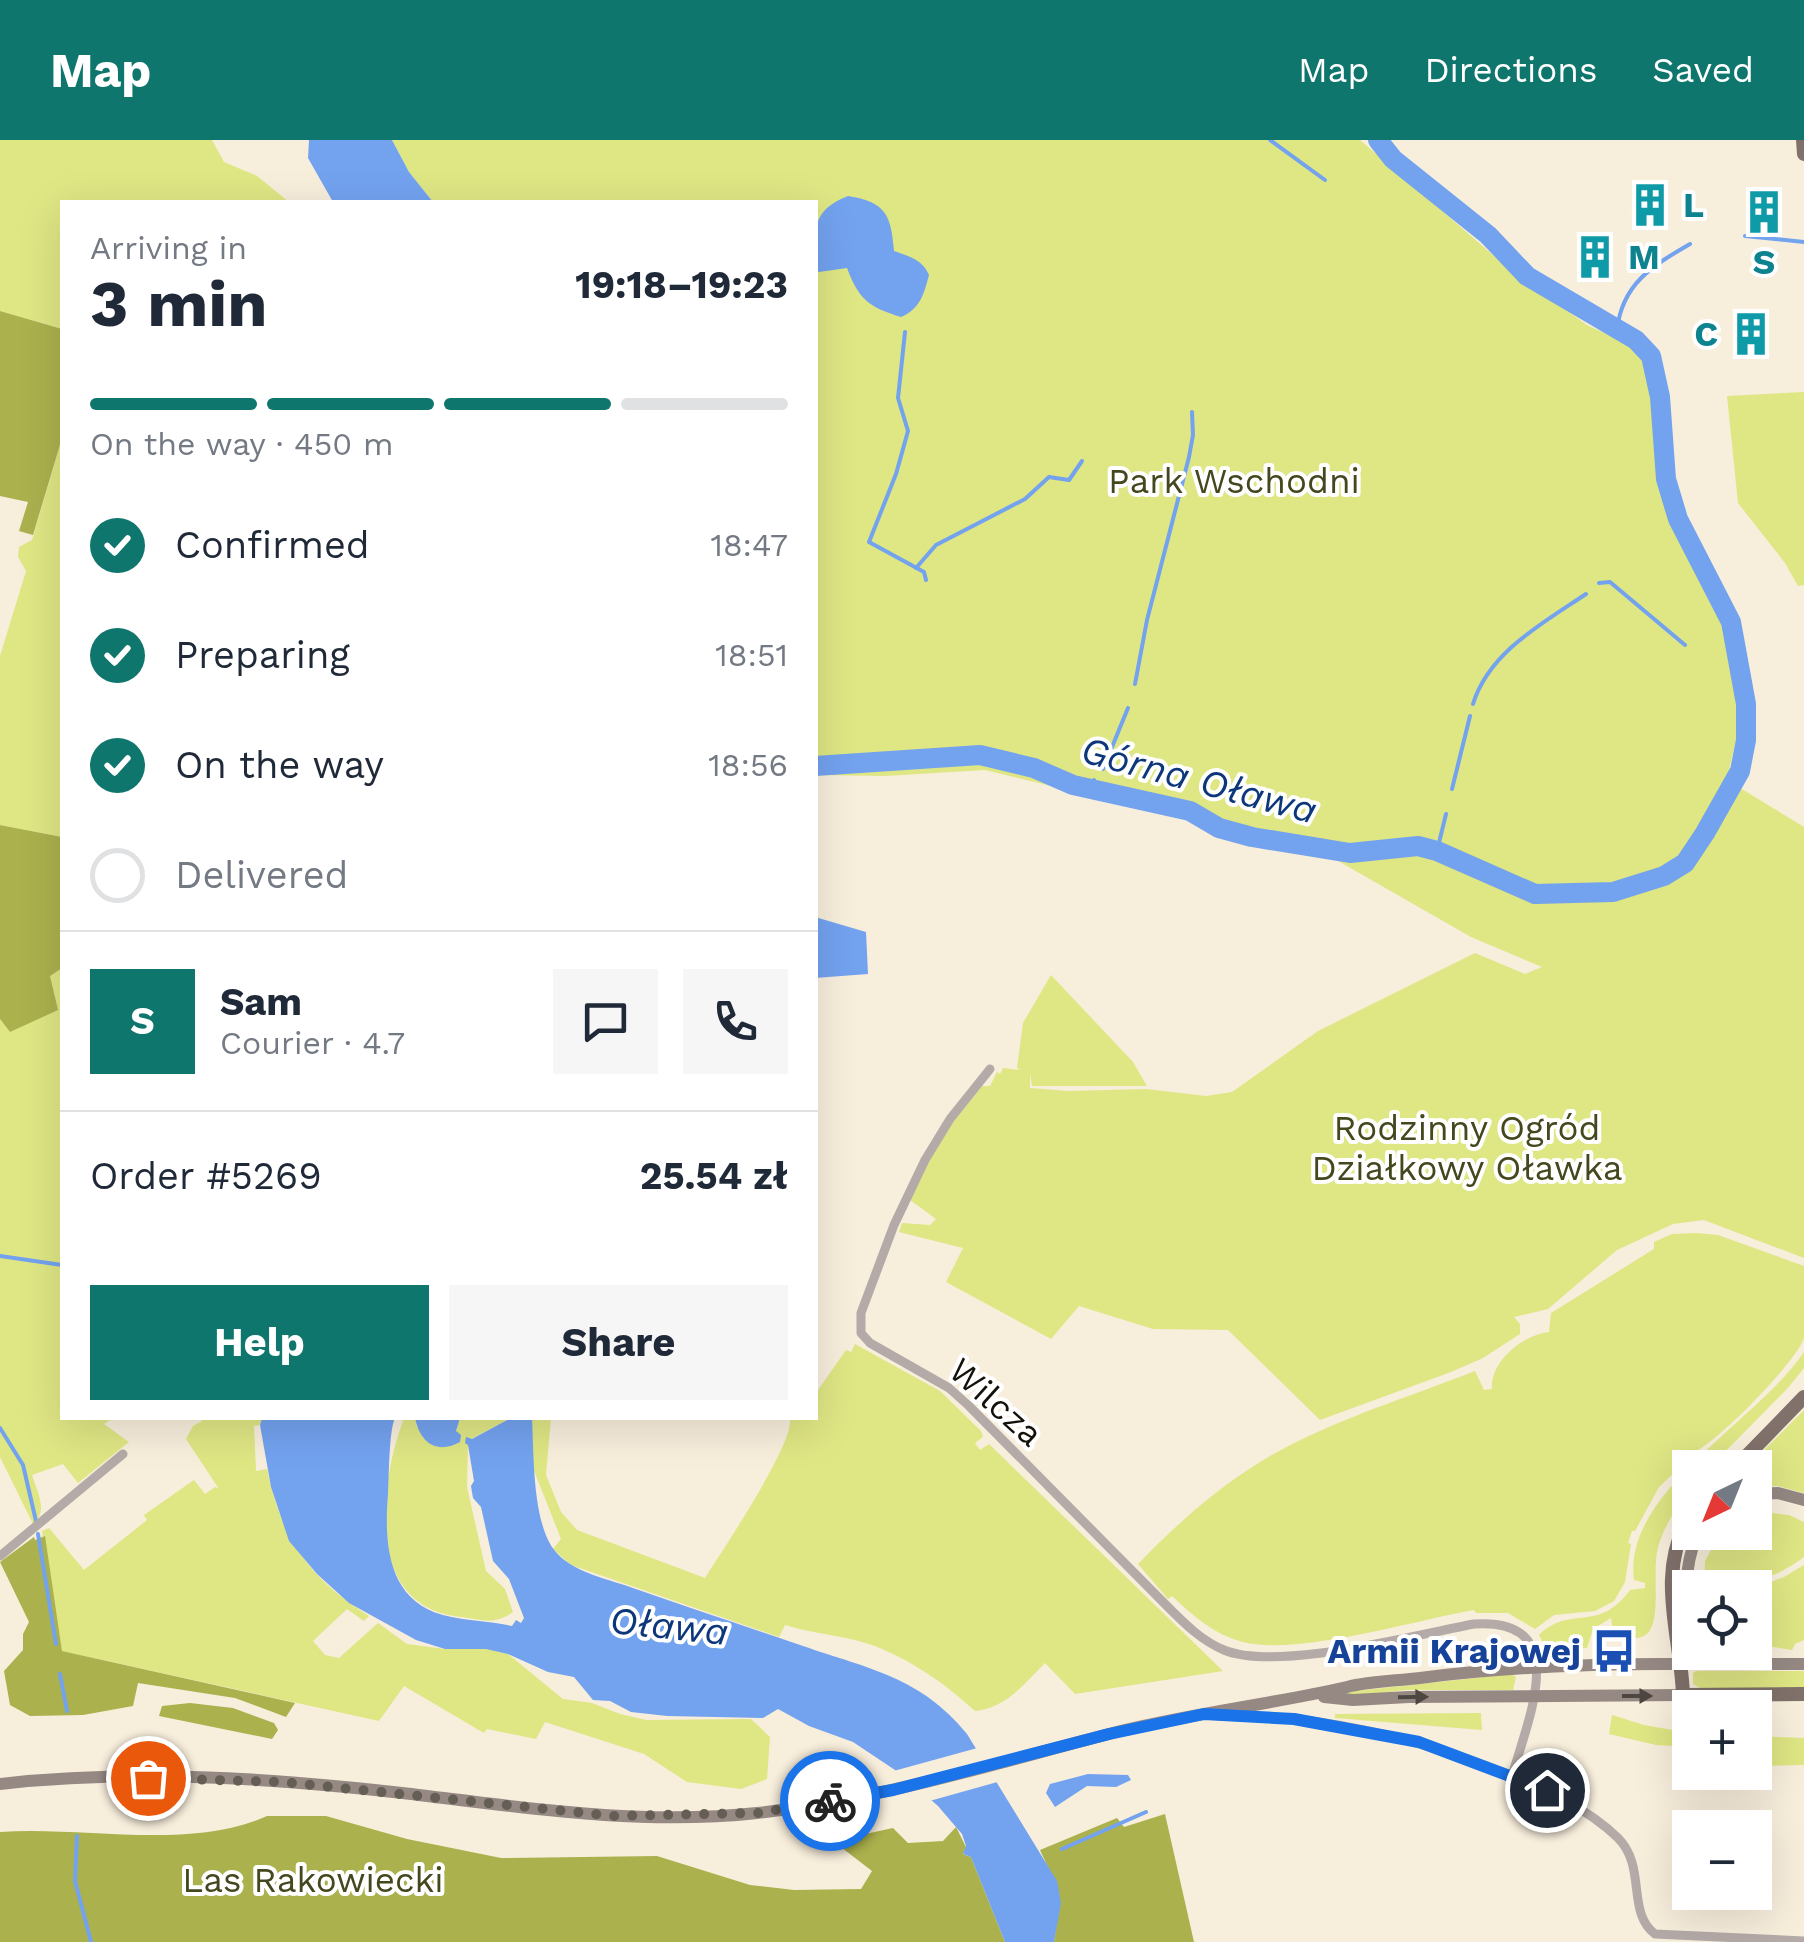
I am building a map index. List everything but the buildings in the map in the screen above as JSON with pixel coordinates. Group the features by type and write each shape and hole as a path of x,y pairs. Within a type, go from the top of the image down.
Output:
{"main road":[{"path":"1803,140 1804,154"},
{"path":"1752,1450 1802,1400"},
{"path":"1772,1493 1804,1500"},
{"path":"0,1784 148,1778 283,1782 572,1814 662,1818 758,1813 893,1790 1109,1734 1316,1696 1350,1686 1513,1668 1672,1664"},
{"path":"1772,1664 1804,1664"},
{"path":"1772,1694 1804,1694"},
{"path":"1316,1696 1353,1700 1672,1695"}],"street":[{"name":"Wilcza","path":"990,1069 941,1132 907,1195 862,1313 861,1333 870,1344 948,1388 969,1406 1168,1608 1223,1650 1267,1659 1474,1624 1506,1624 1514,1628 1533,1646 1538,1670 1512,1776"},
{"path":"0,1556 122,1454"},
{"path":"1204,1714 1294,1719 1419,1742 1512,1776 1569,1802 1622,1843 1636,1868 1642,1919 1655,1934 1804,1941"}],"green space":[{"path":"0,140 212,140 224,162 257,176 287,200 60,200 60,328 0,311"},
{"name":"Park Wschodni","path":"392,140 1360,140 1508,268 1587,325 1634,347 1649,369 1659,491 1697,566 1727,638 1740,721 1727,780 1804,827 1804,1258 1704,1220 1673,1224 1617,1250 1548,1309 1514,1317 1520,1324 1520,1334 1483,1358 1320,1420 1228,1330 1153,1329 1079,1306 1051,1339 946,1282 963,1248 899,1232 902,1223 930,1225 936,1219 910,1200 942,1136 982,1086 990,1086 1003,1068 1021,1070 1017,1068 1023,1023 1051,975 1133,1062 1147,1086 1032,1086 1030,1073 1030,1088 1146,1089 1206,1096 1232,1092 1318,1031 1475,953 1525,974 1542,967 1471,937 1326,854 1249,845 1179,817 985,770 818,775 818,200 431,200 409,172"},
{"path":"0,311 60,328 60,445 33,535 19,531 28,502 0,496"},
{"path":"1804,392 1804,585 1798,586 1738,503 1727,396"},
{"path":"60,445 60,837 0,825 0,656 26,571 18,557 19,547 32,540"},
{"path":"0,825 60,837 60,969 50,976 58,1010 10,1032 0,1019"},
{"path":"60,969 60,1420 110,1420 104,1424 129,1442 78,1483 63,1464 32,1475 41,1507 33,1524 0,1457 0,1019 10,1032 50,975"},
{"name":"Rodzinny Ogród Działkowy Oławka","path":"1672,1234 1718,1235 1804,1266 1804,1337 1788,1363 1717,1436 1697,1450 1672,1450 1672,1475 1659,1487 1632,1531 1625,1582 1614,1601 1595,1611 1554,1615 1535,1629 1508,1613 1474,1610 1325,1641 1266,1645 1243,1642 1214,1630 1172,1596 1168,1599 1138,1564 1210,1497 1285,1448 1338,1423 1475,1371 1484,1390 1492,1389 1502,1359 1529,1338 1549,1332 1551,1313 1654,1249 1654,1242"},
{"path":"855,1344 940,1391 981,1431 983,1437 975,1443 980,1450 989,1444 1223,1671 1075,1694 1045,1663 1005,1700 975,1711 925,1672 869,1644 785,1625 779,1637 571,1565 553,1549 561,1539 533,1468 532,1420 551,1420 546,1475 561,1512 577,1530 705,1578 770,1472 790,1420 818,1420 818,1390 846,1350 851,1352"},
{"path":"1804,1352 1804,1368 1727,1450 1707,1450 1756,1404"},
{"path":"1804,1410 1804,1493 1772,1486 1772,1450 1764,1450"},
{"path":"261,1420 254,1426 256,1471 267,1469 290,1536 329,1587 369,1616 364,1621 347,1609 313,1641 325,1655 339,1658 378,1623 407,1644 445,1649 486,1648 508,1654 563,1699 592,1703 620,1714 646,1720 751,1719 770,1737 767,1779 741,1789 687,1782 644,1754 545,1722 536,1739 487,1729 484,1733 404,1686 379,1721 62,1651 42,1531 49,1528 84,1570 147,1520 144,1515 194,1480 205,1494 215,1487 219,1489 186,1439 193,1426 202,1421"},
{"path":"403,1420 415,1420 417,1427 456,1431 459,1420 507,1420 468,1444 467,1487 486,1571 505,1589 513,1612 494,1620 461,1617 429,1608 407,1591 393,1567 386,1539 385,1508 395,1445"},
{"path":"1670,1487 1672,1516 1657,1552 1655,1614 1647,1634 1614,1638 1611,1618 1593,1629 1587,1648 1547,1650 1539,1635 1551,1626 1607,1611 1630,1590 1645,1588 1645,1583 1634,1580 1636,1548 1649,1517"},
{"path":"1772,1513 1804,1522 1804,1557 1772,1575 1772,1570 1705,1570 1711,1550 1772,1550"},
{"path":"45,1536 62,1651 295,1703 286,1717 235,1698 138,1683 133,1706 83,1715 30,1716 10,1705 4,1671 23,1650 23,1634 29,1622 0,1562 34,1537 35,1540"},
{"path":"1804,1565 1804,1640 1792,1650 1772,1647 1772,1582"},
{"path":"1696,1671 1804,1671 1804,1688 1700,1688 1693,1684"},
{"path":"1512,1674 1516,1677 1513,1690 1337,1693"},
{"path":"190,1703 233,1708 274,1723 278,1730 272,1739 159,1716 162,1706"},
{"path":"1481,1713 1482,1730 1335,1718 1335,1714"},
{"path":"1612,1715 1672,1730 1672,1746 1656,1745 1609,1734"},
{"path":"1772,1737 1804,1738 1804,1765 1772,1766"},
{"path":"1165,1814 1194,1942 1054,1942 1058,1894 1040,1850 1117,1818 1124,1827"},
{"name":"Las Rakowiecki","path":"267,1816 326,1816 407,1839 501,1858 657,1856 750,1885 794,1890 861,1889 872,1871 833,1841 893,1828 908,1843 943,1841 956,1827 966,1847 963,1854 971,1857 1005,1942 0,1942 0,1832 170,1835 236,1826"}],"water":[{"path":"309,140 392,140 409,172 431,200 332,200 308,158"},
{"path":"848,196 878,207 888,219 894,251 919,262 926,270 929,275 923,295 907,314 901,317 867,301 847,268 818,271 818,222 835,202"},
{"path":"818,918 866,932 868,974 818,978"},
{"name":"Oława","path":"261,1420 394,1420 387,1531 400,1583 410,1597 443,1615 512,1626 524,1618 509,1579 493,1561 481,1507 473,1498 474,1481 465,1443 466,1437 472,1439 507,1420 532,1420 542,1523 555,1551 570,1564 872,1669 912,1687 949,1715 967,1734 1057,1881 1061,1903 1054,1942 1005,1942 971,1857 963,1854 966,1846 962,1834 938,1806 901,1774 853,1742 809,1726 778,1709 763,1718 631,1712 610,1701 593,1700 574,1677 548,1672 508,1654 486,1649 445,1649 416,1640 349,1603 289,1541 271,1487"},
{"path":"416,1420 459,1420 456,1431 461,1435 460,1442 451,1446 430,1444"},
{"path":"1088,1774 1128,1775 1131,1780 1116,1787 1087,1786 1055,1807 1046,1793 1050,1784"}],"pier":[{"path":"981,1747 1001,1781 926,1802 890,1772"}],"waterway":[{"path":"1270,140 1325,180"},
{"name":"Górna Oława","path":"818,766 980,755 1034,768 1073,785 1190,811 1219,828 1252,837 1350,853 1418,846 1535,894 1613,892 1664,876 1685,863 1740,771 1746,740 1746,704 1731,622 1678,519 1666,479 1660,397 1651,356 1636,340 1527,276 1488,235 1393,159 1378,140"},
{"path":"1745,236 1804,242"},
{"path":"1617,330 1632,288 1663,260 1690,244"},
{"path":"905,332 898,398 908,431 869,542 924,572 926,580"},
{"path":"1135,684 1147,620 1189,457 1192,412"},
{"path":"916,568 936,545 1025,499 1049,477 1069,480 1082,461"},
{"path":"1599,583 1610,582 1685,645"},
{"path":"1473,704 1491,669 1504,654 1586,594"},
{"path":"1103,769 1128,708"},
{"path":"1452,789 1470,716"},
{"path":"1089,789 1094,780"},
{"path":"1437,851 1446,814"},
{"path":"0,1256 60,1265"},
{"path":"0,1428 23,1465 36,1521"},
{"path":"38,1534 56,1644"},
{"path":"60,1674 67,1711"},
{"path":"1062,1849 1146,1812"},
{"path":"77,1836 75,1881 91,1942"}],"way so far":[{"path":"148,1778 283,1782 572,1814 662,1818 758,1813 830,1801"}],"place":[{"name":"L","path":"1650,205"},
{"name":"S","path":"1764,212"},
{"name":"M","path":"1595,257"},
{"name":"C","path":"1751,334"},
{"name":"Armii Krajowej","path":"1614,1651"}],"route":[{"path":"830,1801 893,1790 1109,1734 1204,1714 1294,1719 1419,1742 1547,1790"}]}
